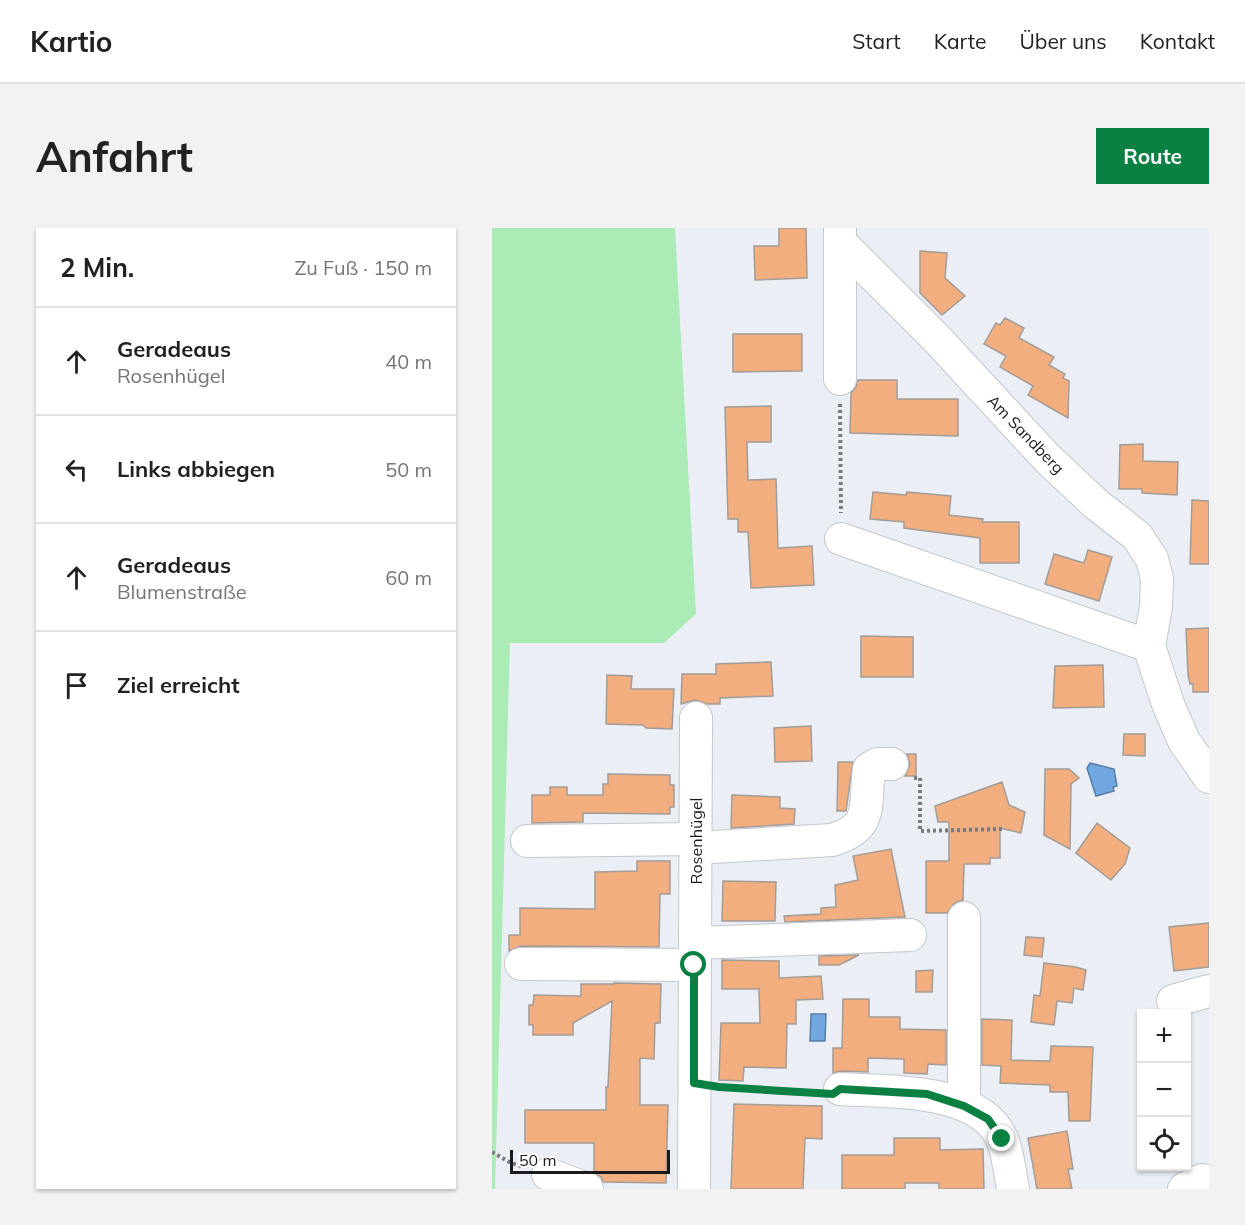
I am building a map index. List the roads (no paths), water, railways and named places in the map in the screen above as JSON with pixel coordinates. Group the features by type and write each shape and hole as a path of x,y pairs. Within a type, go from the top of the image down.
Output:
{"street":[{"name":"Am Sandberg","path":"840,235 840,379"},
{"name":"Am Sandberg","path":"840,235 1047,458 1096,504 1137,536 1152,559 1157,579 1156,607 1149,646 1168,704 1184,741 1209,777"},
{"path":"841,539 1149,646"},
{"name":"Rosenhügel","path":"693,1189 696,718"},
{"path":"526,841 696,844 832,840 844,837 859,826 865,818 869,769 876,764 892,764"},
{"path":"964,918 964,1106"},
{"path":"521,964 695,954 910,935"},
{"path":"1173,1001 1209,991"},
{"path":"840,1089 927,1094 964,1106 988,1119 1002,1139 1012,1189"},
{"path":"548,1174 587,1189"}],"water":[{"path":"1090,763 1114,769 1117,786 1113,787 1114,791 1096,796 1087,768"},
{"path":"811,1014 826,1014 825,1041 810,1041"}]}
